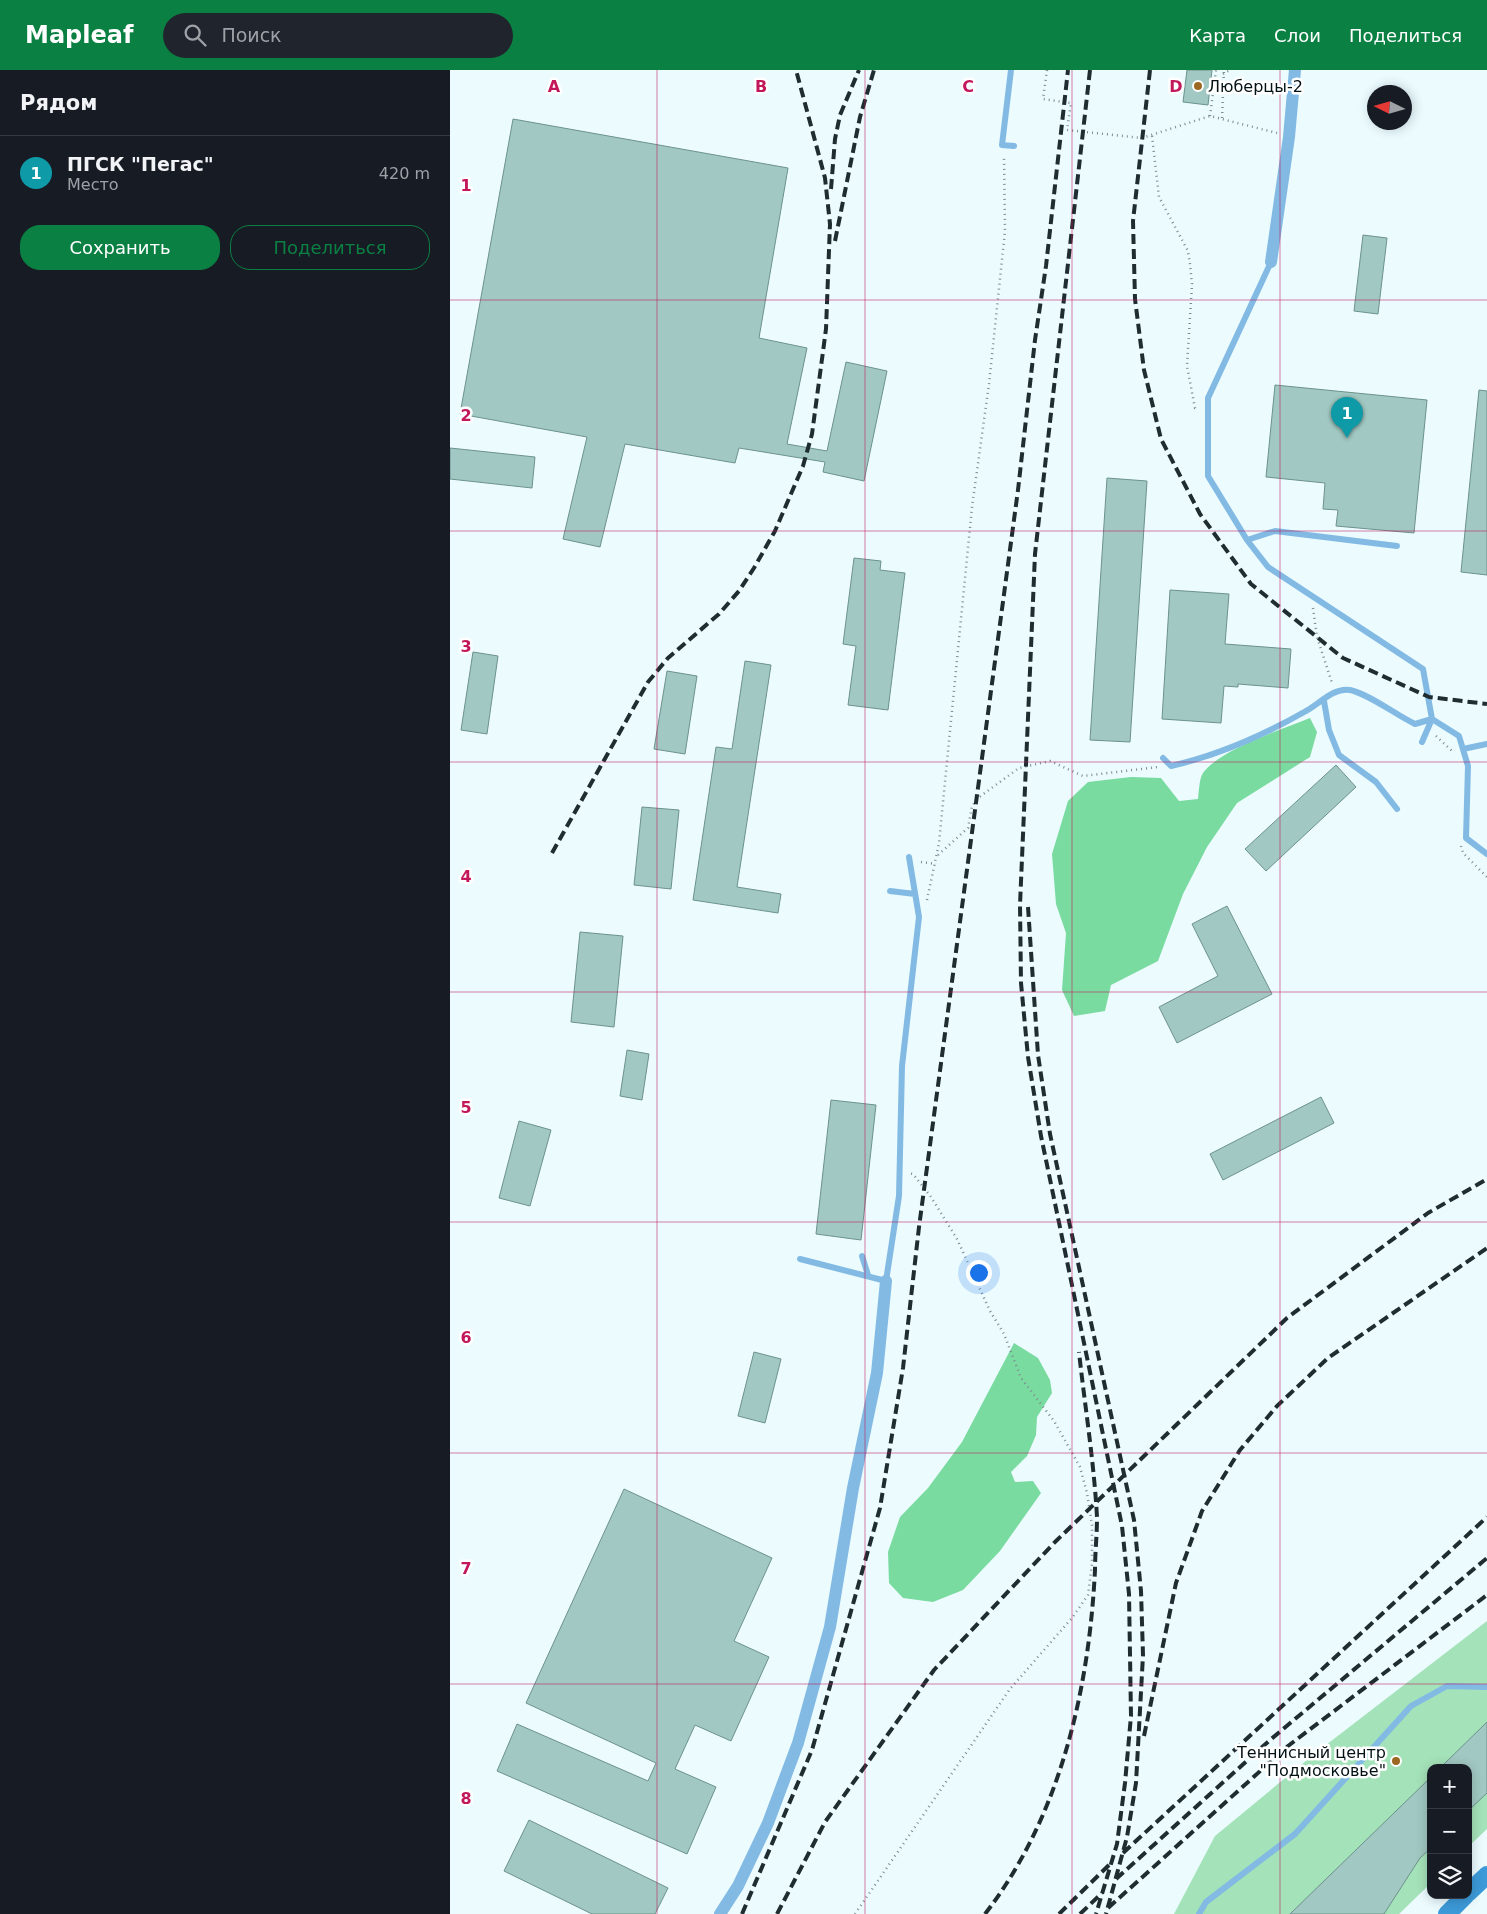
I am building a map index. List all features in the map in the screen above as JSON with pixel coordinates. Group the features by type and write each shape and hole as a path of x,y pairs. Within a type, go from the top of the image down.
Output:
{"main road":[{"path":"1472,1888 1487,1874"}],"street":[{"path":"1271,262 1289,137 1294,70"},
{"path":"720,1914 738,1886 768,1823 798,1743 830,1627 853,1488 877,1373 886,1281"}],"lane":[{"path":"1011,70 1002,145 1014,146"},
{"path":"1271,262 1208,398 1208,476 1247,540 1268,567 1423,669 1432,719 1422,742"},
{"path":"1247,540 1275,531 1397,546"},
{"path":"1163,758 1171,766 1206,758 1284,724 1324,701 1334,691 1350,690 1415,724 1432,719 1460,736 1468,766 1466,838 1487,854"},
{"path":"1324,701 1329,730 1339,754 1376,782 1397,809"},
{"path":"1463,749 1487,744"},
{"path":"800,1259 886,1281 899,1196 902,1066 919,917 909,859"},
{"path":"890,891 915,894"},
{"path":"862,1256 868,1276"},
{"path":"1199,1914 1206,1902 1295,1834 1411,1706 1447,1686 1487,1687"}],"path":[{"path":"1047,70 1044,99 1071,103 1067,130 1142,138 1210,116 1289,137"},
{"path":"1210,116 1216,70"},
{"path":"1222,118 1224,70"},
{"path":"1224,74 1230,70"},
{"path":"1152,136 1159,198 1188,251 1192,284 1187,366 1195,408 1208,409"},
{"path":"919,917 927,900 936,864 972,507 989,384 1005,231 1006,190 1002,145"},
{"path":"1311,594 1317,636 1334,691"},
{"path":"937,856 968,828 972,806 978,798 1019,768 1050,761 1083,776 1171,766"},
{"path":"909,859 936,864"},
{"path":"856,1914 1010,1689 1083,1603 1088,1595 1092,1564 1092,1525 1087,1493 1080,1467 1054,1421 1021,1378 1004,1334 990,1311 957,1239 914,1174 900,1170"}],"green space":[{"path":"1310,718 1317,732 1310,757 1237,803 1207,847 1183,894 1158,961 1111,985 1105,1011 1074,1016 1062,990 1066,933 1056,904 1052,854 1068,801 1088,782 1131,777 1161,778 1179,801 1198,799 1203,773 1211,764 1252,741"},
{"path":"1014,1343 1038,1358 1050,1380 1052,1393 1037,1417 1036,1435 1027,1456 1011,1472 1015,1482 1033,1481 1041,1493 1000,1551 963,1590 933,1602 903,1598 889,1583 888,1552 900,1517 928,1488 962,1442"},
{"name":"Теннисный центр \"Подмосковье\"","path":"1487,1621 1487,1829 1472,1843 1472,1764 1427,1764 1427,1887 1399,1914 1174,1914 1215,1836 1313,1755"}],"building":[{"name":"Люберцы-2","path":"1187,70 1212,70 1208,105 1183,102"},
{"path":"513,119 788,168 759,338 807,348 787,444 827,451 846,362 887,371 864,481 823,472 825,462 739,448 735,463 625,444 600,547 563,539 587,437 460,414"},
{"path":"1363,235 1387,238 1378,314 1354,311"},
{"path":"1275,385 1427,400 1414,533 1336,526 1338,510 1323,509 1325,483 1266,477"},
{"path":"1479,390 1487,391 1487,575 1461,572"},
{"path":"450,448 535,457 532,488 450,479"},
{"path":"1107,478 1147,481 1130,742 1090,740"},
{"path":"854,558 881,561 880,570 905,573 888,710 848,705 856,646 843,644"},
{"path":"1170,590 1229,594 1225,644 1291,649 1288,688 1238,684 1238,687 1224,686 1221,723 1162,719"},
{"path":"473,652 498,656 487,734 461,730"},
{"path":"745,661 771,665 737,887 781,894 778,913 693,900 716,747 732,749"},
{"path":"667,671 697,676 685,754 654,749"},
{"path":"1336,765 1356,787 1266,871 1245,849"},
{"path":"642,807 679,810 671,889 634,885"},
{"path":"1227,906 1272,994 1177,1043 1159,1007 1218,976 1192,924"},
{"path":"580,932 623,936 614,1027 571,1022"},
{"path":"627,1050 649,1054 642,1100 620,1096"},
{"path":"1321,1097 1334,1123 1223,1180 1210,1154"},
{"path":"831,1100 876,1105 861,1240 816,1234"},
{"path":"519,1121 551,1130 530,1206 499,1198"},
{"path":"754,1352 781,1359 765,1423 738,1416"},
{"path":"624,1489 772,1558 734,1641 769,1657 731,1741 695,1725 675,1769 716,1787 687,1854 497,1771 517,1724 648,1781 656,1763 526,1703"},
{"path":"1487,1722 1487,1793 1472,1807 1472,1764 1444,1764"},
{"path":"1427,1781 1427,1852 1420,1858 1384,1914 1290,1914"},
{"path":"529,1820 668,1888 655,1914 592,1914 504,1871"}],"railway":[{"path":"552,853 648,682 668,658 719,614 739,591 754,568 775,531 803,466 812,434 826,329 830,224 825,178 796,70"},
{"path":"831,189 835,139 840,115 859,70"},
{"path":"835,241 860,117 874,70"},
{"path":"742,1914 812,1750 880,1508 903,1368 919,1227 1018,490 1068,70"},
{"path":"1090,70 1035,554 1020,905 1021,983 1028,1057 1041,1136 1122,1526 1129,1594 1131,1716 1125,1783 1117,1844 1096,1914"},
{"path":"1150,70 1133,221 1135,299 1144,370 1161,439 1200,514 1251,584 1343,658 1429,697 1487,704"},
{"path":"1028,907 1038,1055 1050,1134 1134,1520 1141,1591 1143,1655 1136,1783 1127,1837 1106,1914"},
{"path":"777,1914 825,1822 934,1670 1055,1542 1287,1318 1428,1213 1487,1179"},
{"path":"1144,1736 1176,1583 1202,1511 1240,1450 1277,1406 1328,1358 1487,1248"},
{"path":"985,1914 1011,1876 1033,1836 1051,1794 1066,1751 1086,1661 1092,1616 1097,1517 1092,1455 1079,1352"},
{"path":"1123,1853 1487,1517"},
{"path":"1116,1879 1270,1740 1487,1558"},
{"path":"1108,1908 1288,1746 1487,1595"},
{"path":"1059,1914 1110,1864"},
{"path":"1080,1914 1102,1893"}],"place":[{"name":"Люберцы-2","path":"1198,86"},
{"name":"ПГСК \"Пегас\"","path":"1347,438"},
{"name":"Теннисный центр \"Подмосковье\"","path":"1396,1761"}]}
